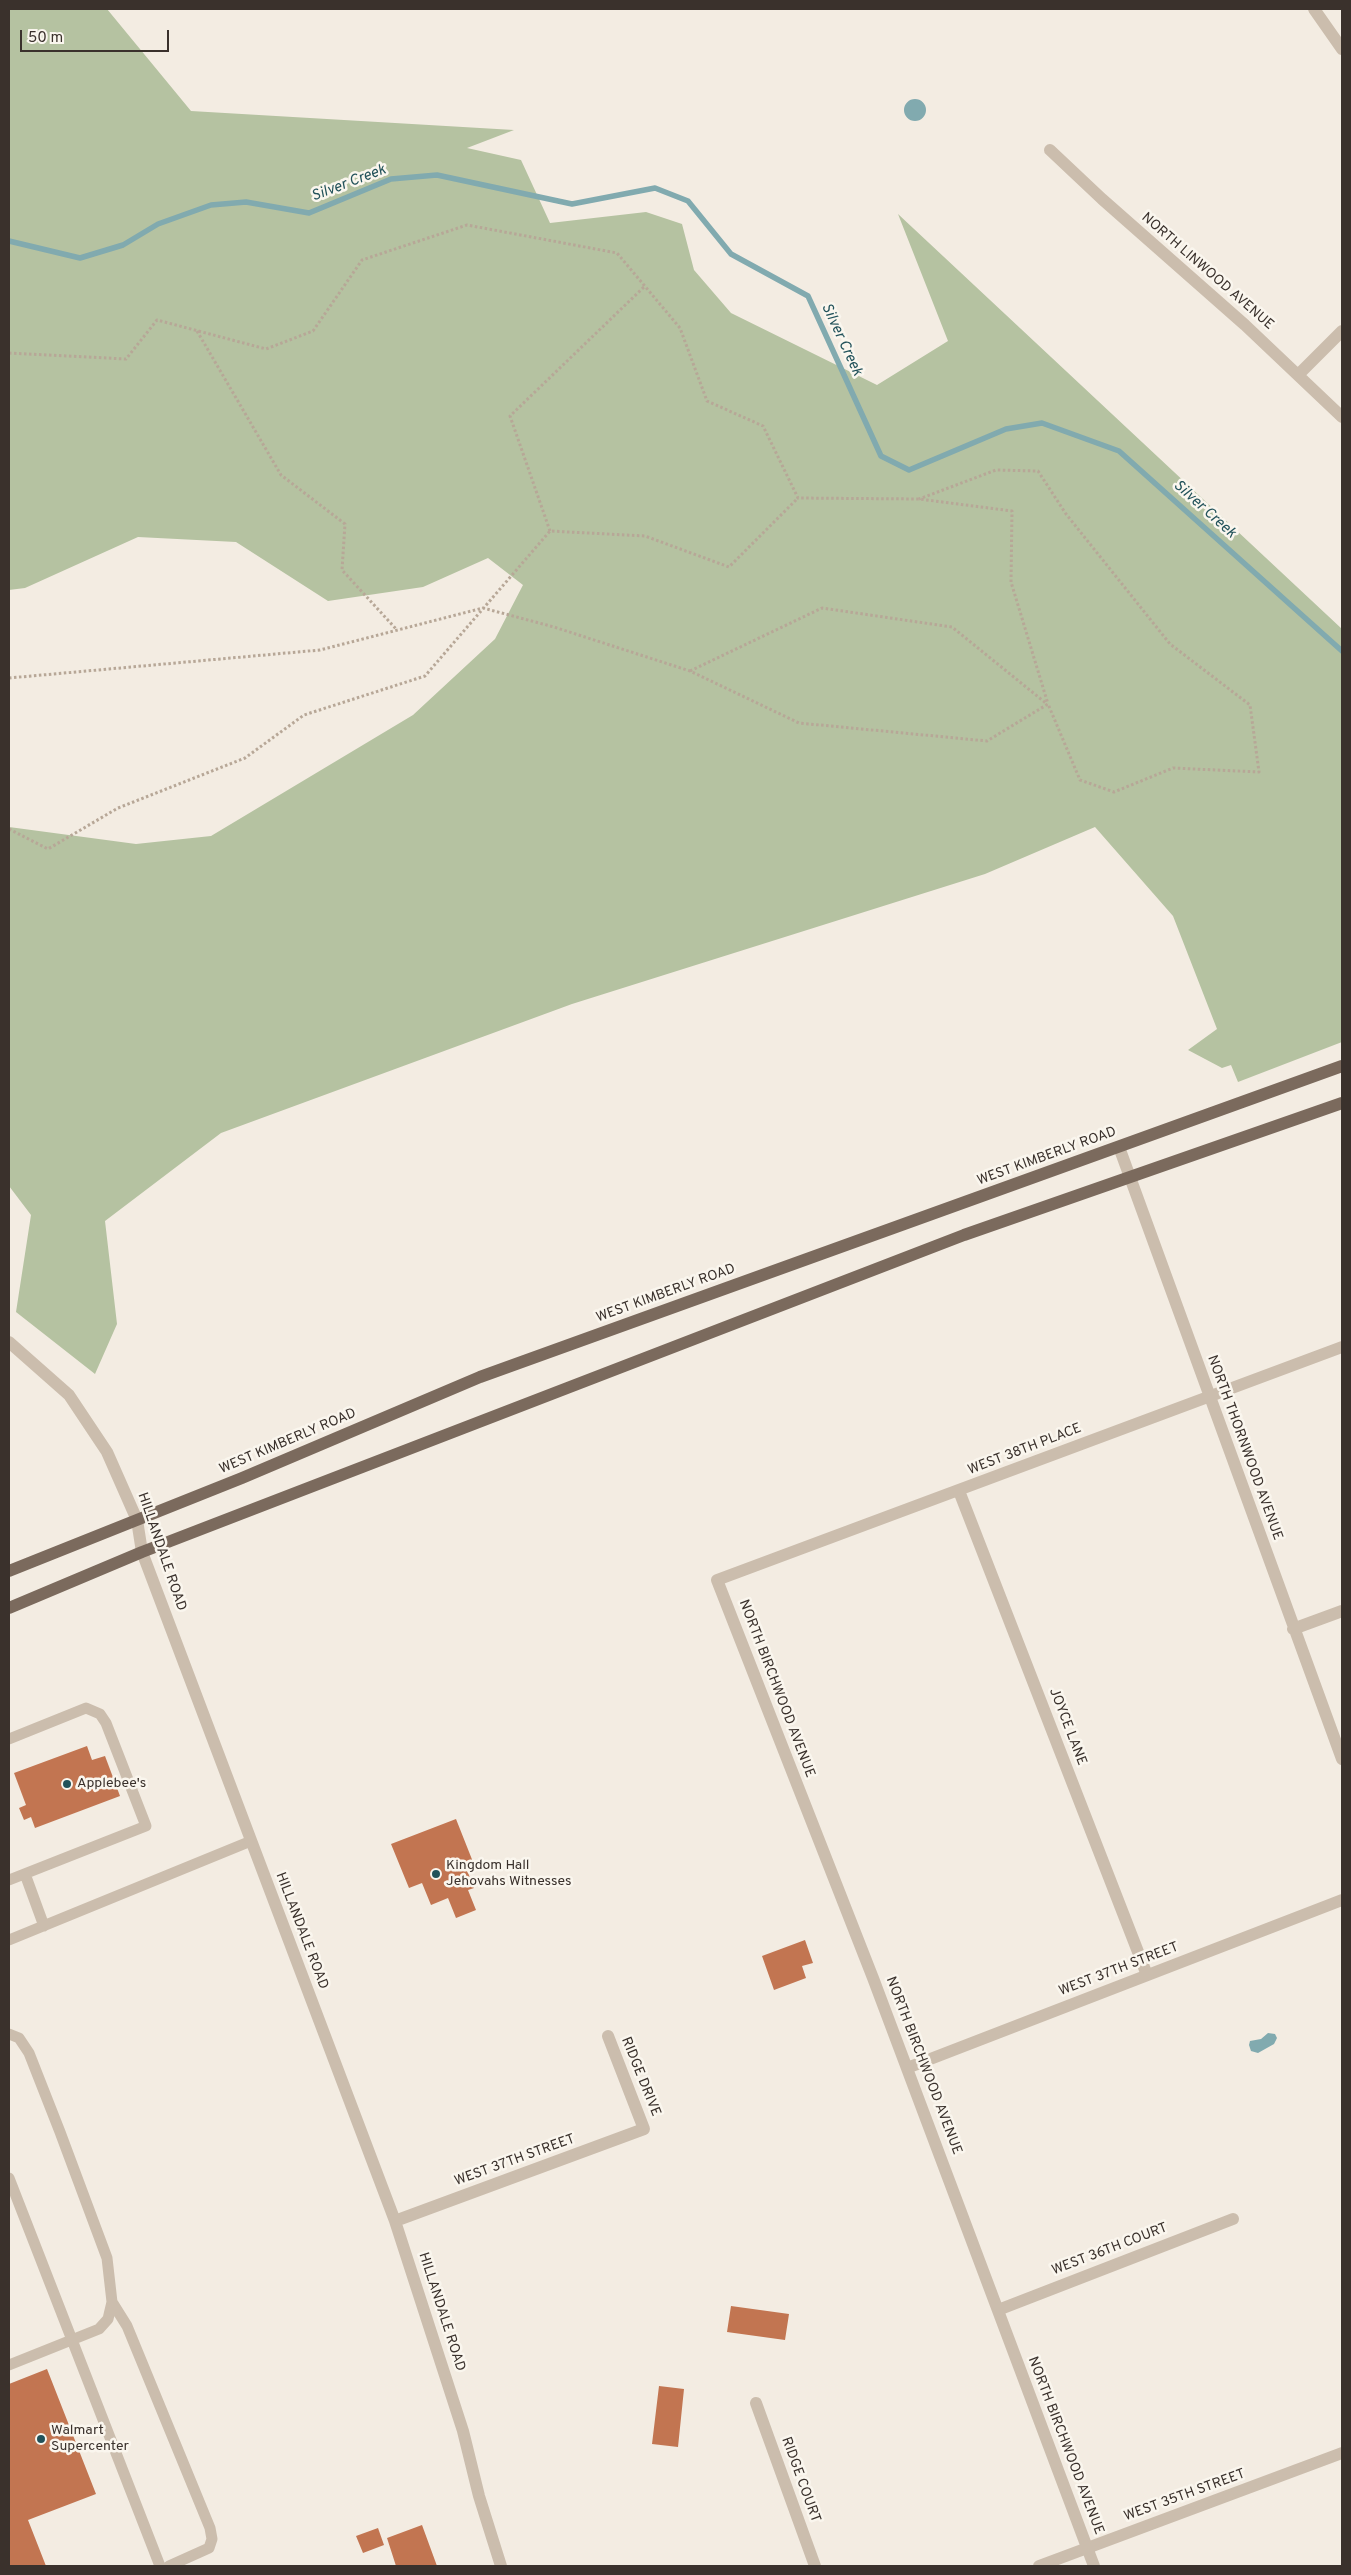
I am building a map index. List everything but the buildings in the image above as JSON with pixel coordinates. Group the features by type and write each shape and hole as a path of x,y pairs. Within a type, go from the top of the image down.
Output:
{"main road":[{"name":"WEST KIMBERLY ROAD","path":"9,1571 137,1520 480,1377 1342,1066"},
{"path":"9,1608 142,1552 964,1235 1342,1103"}],"street":[{"path":"1314,9 1342,49"},
{"name":"NORTH LINWOOD AVENUE","path":"1050,150 1102,199 1238,318 1342,416"},
{"path":"1298,375 1342,331"},
{"name":"NORTH THORNWOOD AVENUE","path":"1119,1147 1293,1629 1342,1759"},
{"name":"HILLANDALE ROAD","path":"9,1342 69,1395 108,1452 137,1520 142,1552 396,2221 464,2431 479,2496 501,2566"},
{"name":"WEST 38TH PLACE","path":"717,1580 1342,1347"},
{"name":"JOYCE LANE","path":"959,1491 1147,1976"},
{"name":"NORTH BIRCHWOOD AVENUE","path":"717,1580 907,2068 1094,2566"},
{"path":"1293,1629 1342,1611"},
{"name":"WEST 37TH STREET","path":"907,2068 1342,1900"},
{"name":"RIDGE DRIVE","path":"608,2036 644,2129"},
{"name":"WEST 37TH STREET","path":"396,2221 644,2129"},
{"name":"WEST 36TH COURT","path":"998,2310 1232,2219"},
{"name":"RIDGE COURT","path":"756,2403 815,2566"},
{"name":"WEST 35TH STREET","path":"1039,2566 1342,2453"}],"lane":[{"path":"9,1738 86,1708 100,1714 106,1723 146,1826 9,1880"},
{"path":"9,1940 251,1841"},
{"path":"25,1874 44,1926"},
{"path":"9,2034 19,2038 29,2053 60,2132 107,2258 112,2302 108,2319 99,2329 9,2365"},
{"path":"9,2178 160,2566"},
{"path":"112,2302 127,2326 210,2528 212,2538 209,2548 169,2566"}],"path":[{"path":"9,353 126,359 157,320 266,349 313,331 362,260 467,225 617,253 680,328 707,401 764,426 798,498"},
{"path":"550,530 510,416 645,286"},
{"path":"197,331 282,475 345,524 342,570 398,630"},
{"path":"550,530 645,536 729,567 798,498 919,499 1012,511 1011,582 1048,704 1080,780 1114,792 1173,768 1258,772 1250,705 1170,644 1066,514 1038,471 996,470 919,499"},
{"path":"9,829 48,849 118,808 245,758 304,714 426,676 550,530"},
{"path":"9,678 320,650 483,608 554,627 690,671 799,723 987,741 1048,704"},
{"path":"690,671 822,608 952,628 1048,704"}],"green space":[{"path":"9,9 107,9 191,111 514,130 467,148 521,160 550,223 646,212 682,224 694,270 731,313 877,385 948,341 898,214 1342,629 1342,1042 1238,1082 1231,1065 1222,1068 1188,1050 1217,1029 1173,916 1095,827 985,874 572,1004 221,1133 105,1221 117,1324 95,1374 16,1312 31,1215 9,1186 9,827 136,844 211,836 413,715 495,639 523,585 488,558 423,587 328,601 236,542 138,537 25,588 9,590"}],"water":[{"path":"915,99 923,102 926,110 923,118 915,121 907,118 904,110 907,102"},
{"path":"1268,2033 1275,2034 1277,2038 1274,2044 1258,2053 1251,2051 1250,2041 1261,2039"}],"waterway":[{"name":"Silver Creek","path":"9,241 80,258 123,245 158,224 211,205 246,202 309,213 391,179 437,175 572,204 655,188 688,201 731,254 808,296 881,456 909,470 1006,429 1042,423 1119,451 1342,651"}],"place":[{"name":"Applebee's","path":"67,1784"},
{"name":"Kingdom Hall Jehovahs Witnesses","path":"436,1874"},
{"name":"Walmart Supercenter","path":"41,2439"}]}
